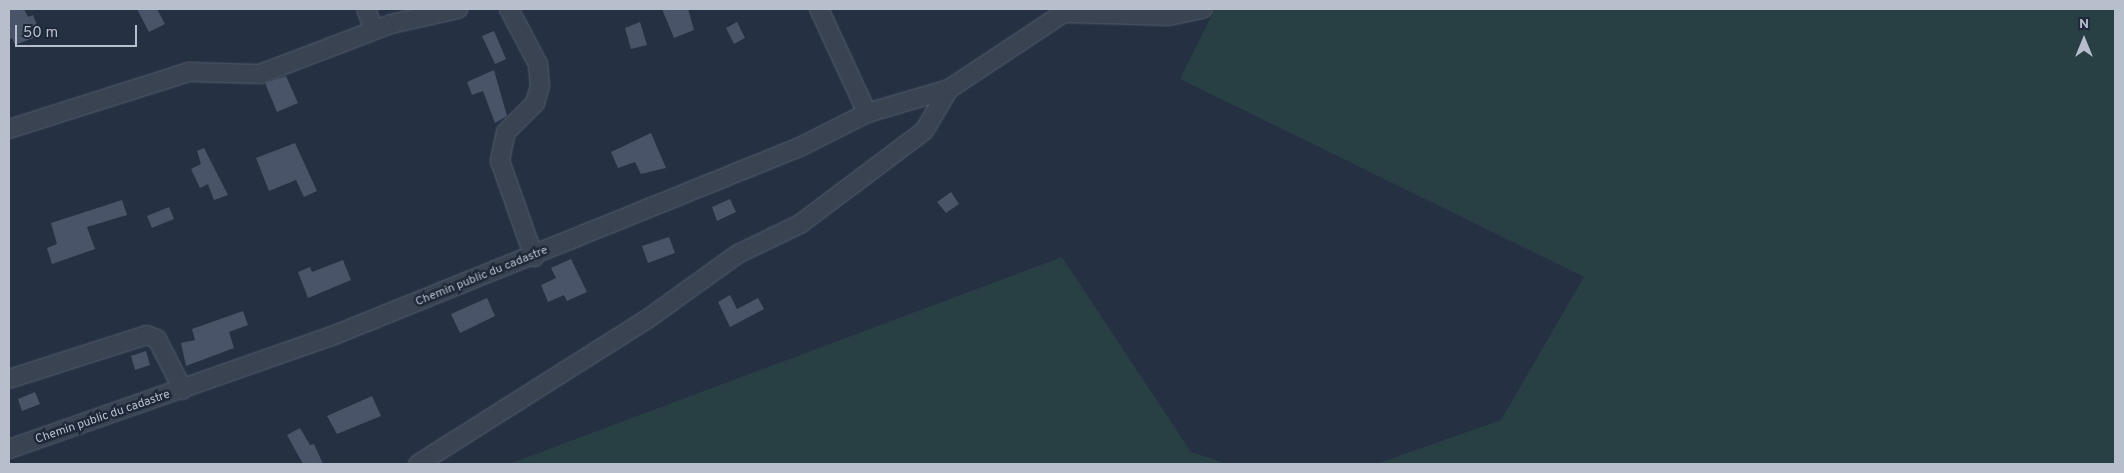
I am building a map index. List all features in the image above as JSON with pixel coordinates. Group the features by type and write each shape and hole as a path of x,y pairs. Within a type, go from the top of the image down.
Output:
{"street":[{"path":"366,9 374,30"},
{"path":"9,129 189,72 260,74 374,30 458,9"},
{"path":"509,9 538,64 540,86 534,103 506,132 500,161 534,257"},
{"path":"819,9 867,113"},
{"path":"418,464 638,325 738,254 800,224 924,131 949,89 1067,11 1169,16 1203,9"},
{"name":"Chemin public du cadastre","path":"9,449 183,390 534,257 798,148 867,113 949,89"},
{"path":"9,379 147,335 157,339 183,390"}],"green space":[{"path":"1215,9 2115,9 2115,464 1376,464 1501,420 1584,277 1180,79"},
{"path":"1062,257 1191,452 1227,464 509,464"}],"building":[{"path":"9,9 24,9 28,17 33,15 41,35 15,45 12,38 9,40"},
{"path":"137,9 157,9 165,24 149,32"},
{"path":"662,9 688,9 694,30 674,38"},
{"path":"640,22 647,45 631,49 625,28"},
{"path":"737,22 745,38 734,44 726,28"},
{"path":"494,31 506,59 495,64 482,36"},
{"path":"494,70 507,116 495,123 483,91 472,95 467,82"},
{"path":"286,76 298,103 277,112 265,83"},
{"path":"651,133 666,168 641,174 635,162 618,168 611,152"},
{"path":"295,143 317,191 304,197 296,180 269,191 256,158"},
{"path":"204,148 228,195 214,200 208,184 200,188 191,169 201,164 197,151"},
{"path":"951,192 959,204 946,213 937,202"},
{"path":"730,199 736,212 717,221 712,207"},
{"path":"122,200 127,215 87,227 95,249 52,264 47,248 57,244 51,223"},
{"path":"169,207 174,219 152,228 147,216"},
{"path":"669,237 675,253 648,263 642,246"},
{"path":"571,259 587,292 567,301 564,295 548,302 541,285 556,278 551,268"},
{"path":"343,260 351,280 308,298 298,272 310,267 312,272"},
{"path":"730,295 737,309 758,298 764,309 730,327 718,302"},
{"path":"487,298 495,316 460,333 451,314"},
{"path":"243,311 248,325 229,332 234,348 186,366 181,343 195,340 192,329"},
{"path":"146,351 150,365 135,370 131,356"},
{"path":"35,392 40,404 22,411 18,399"},
{"path":"372,396 381,416 337,434 327,416"},
{"path":"300,428 310,445 314,444 323,464 303,464 287,435"}]}
